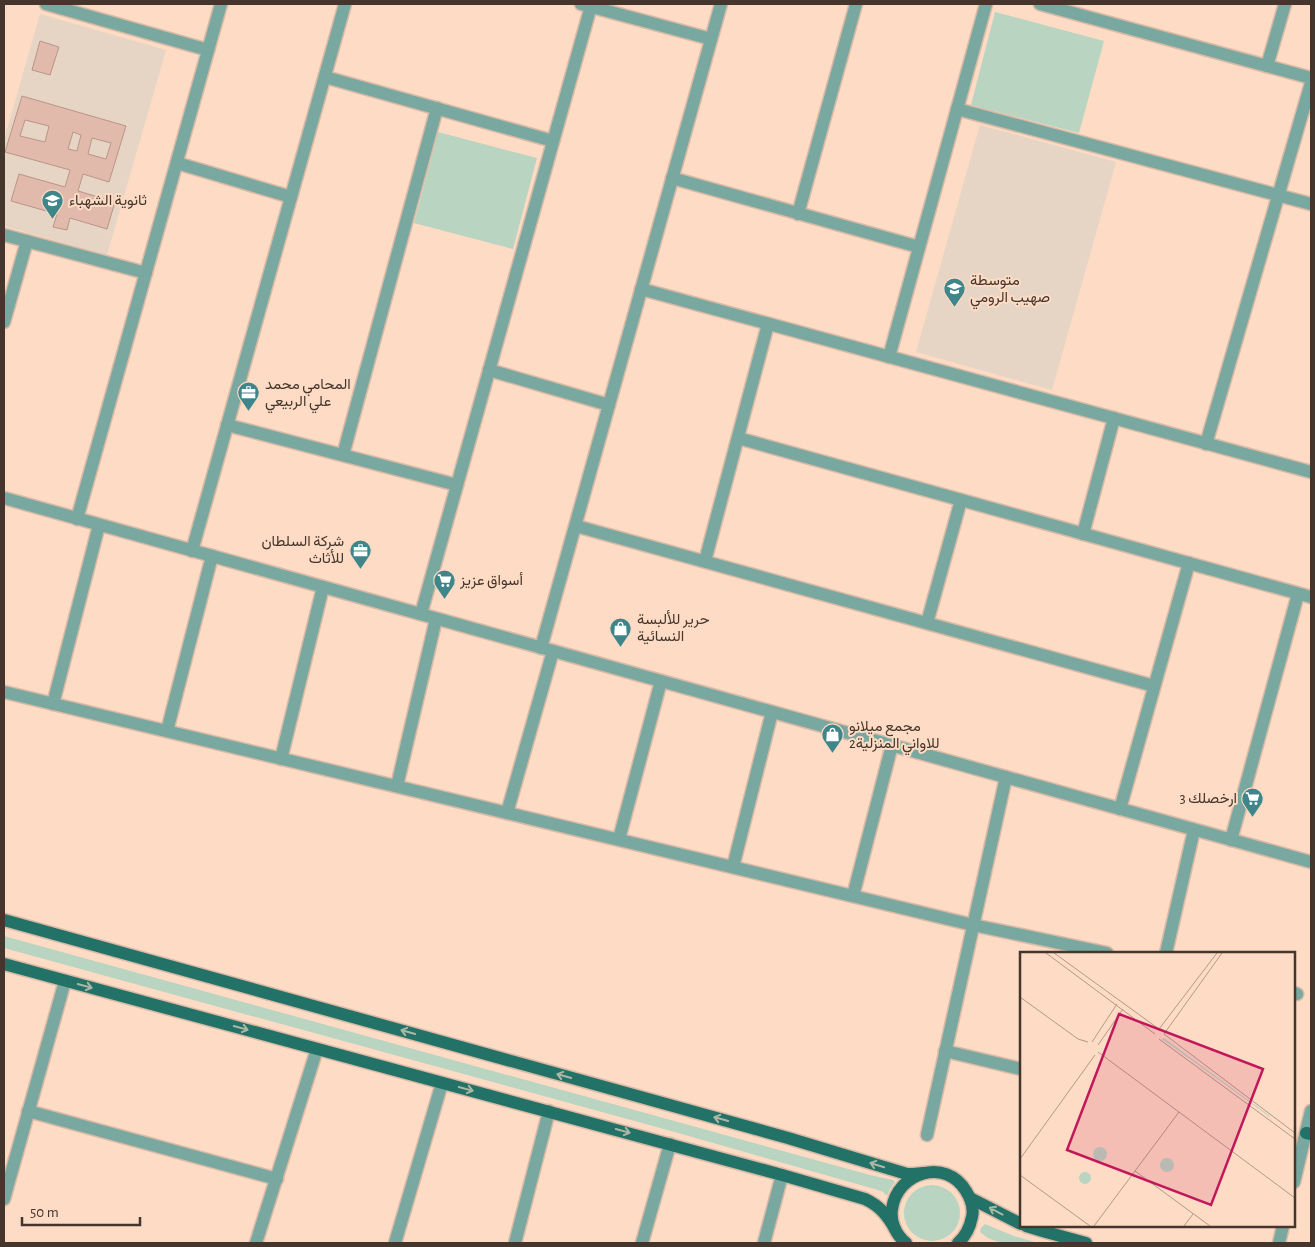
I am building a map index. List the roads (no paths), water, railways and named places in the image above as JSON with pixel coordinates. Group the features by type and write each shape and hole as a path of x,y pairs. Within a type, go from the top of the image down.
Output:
{"main road":[{"path":"4,920 788,1138 907,1174 938,1172 952,1177 963,1186 970,1198 973,1212 970,1226 963,1239 958,1243"},
{"path":"4,964 670,1144 865,1199 875,1204 888,1217 895,1230 906,1243"},
{"path":"895,1230 891,1215 893,1201 900,1188 911,1178 924,1173"},
{"path":"970,1198 1020,1223"},
{"path":"1029,1227 1086,1243"}],"street":[{"path":"46,4 208,50"},
{"path":"78,519 221,4"},
{"path":"192,551 345,4"},
{"path":"506,813 576,526 721,4"},
{"path":"798,214 856,4"},
{"path":"889,357 986,4"},
{"path":"1041,4 1311,78"},
{"path":"1267,66 1285,4"},
{"path":"421,614 553,141 586,5 711,39"},
{"path":"325,77 553,141"},
{"path":"1206,444 1311,83"},
{"path":"343,455 437,108"},
{"path":"957,110 1311,204"},
{"path":"177,163 291,197"},
{"path":"672,178 919,248"},
{"path":"4,235 146,273"},
{"path":"4,322 27,241"},
{"path":"641,289 1311,472"},
{"path":"705,562 768,324"},
{"path":"490,370 609,405"},
{"path":"1083,534 1114,418"},
{"path":"228,425 458,485"},
{"path":"738,438 1311,597"},
{"path":"4,498 1311,862"},
{"path":"927,623 960,500"},
{"path":"53,704 99,525"},
{"path":"576,526 1154,686"},
{"path":"166,731 212,556"},
{"path":"1120,809 1189,563"},
{"path":"282,758 323,587"},
{"path":"1230,840 1298,594"},
{"path":"397,786 436,619"},
{"path":"619,840 662,681"},
{"path":"4,692 853,896 1102,952"},
{"path":"733,867 772,712"},
{"path":"853,896 892,745"},
{"path":"927,1135 1006,777"},
{"path":"1166,952 1194,830"},
{"path":"4,1199 65,980"},
{"path":"256,1243 317,1049"},
{"path":"945,1051 1020,1069"},
{"path":"395,1243 442,1083"},
{"path":"28,1111 277,1178"},
{"path":"519,1242 549,1111"},
{"path":"1295,1179 1309,1134 1311,1111"},
{"path":"642,1243 670,1144"},
{"path":"764,1243 782,1175"},
{"path":"1279,1243 1283,1227"},
{"path":"895,1230 898,1243"}],"place":[{"name":"ثانوية الشهباء","path":"53,219"},
{"name":"متوسطة صهيب الرومي","path":"954,308"},
{"name":"المحامي محمد علي الربيعي","path":"249,412"},
{"name":"شركة السلطان للأثاث","path":"360,569"},
{"name":"أسواق عزيز","path":"444,599"},
{"name":"حرير للألبسة النسائية","path":"621,647"},
{"name":"مجمع ميلانو للاواني المنزلية2","path":"833,754"},
{"name":"ارخصلك 3","path":"1253,817"}]}
